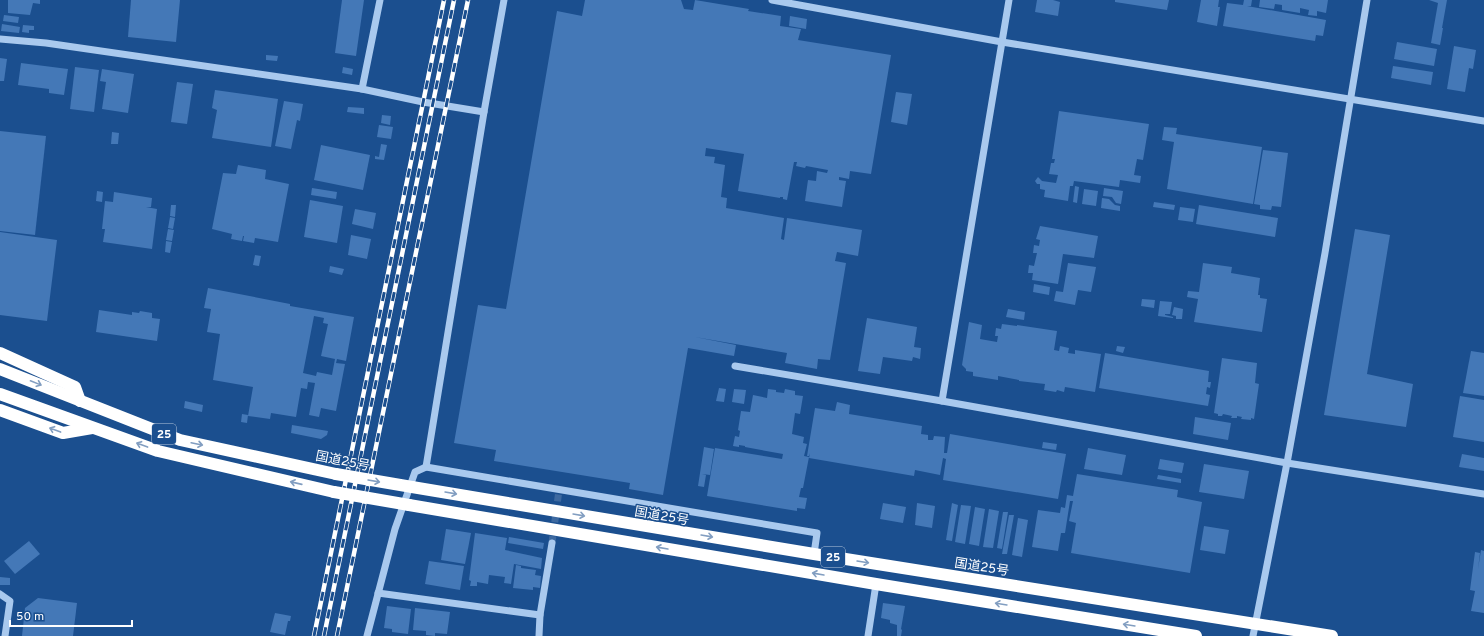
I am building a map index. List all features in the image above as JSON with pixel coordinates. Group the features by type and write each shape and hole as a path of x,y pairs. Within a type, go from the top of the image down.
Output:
{"highway":[{"path":"0,353 75,387 80,401"},
{"name":"国道25号","path":"0,369 180,440 336,474 814,554 1332,636"},
{"name":"25","path":"0,394 158,451 334,492 1157,633 1192,636"},
{"name":"25","path":"0,410 63,433 93,428"}],"street":[{"path":"362,89 380,0"},
{"path":"426,467 484,112 504,0"},
{"path":"772,0 1002,42 1484,121"},
{"path":"942,401 1009,0"},
{"path":"1253,636 1287,462 1325,253 1366,0"},
{"path":"0,39 46,43 362,89 416,101 484,112"},
{"path":"735,366 1287,462 1484,494"},
{"path":"367,636 395,529 415,472 426,467 817,533 814,554"},
{"path":"539,636 540,614 552,543"},
{"path":"868,636 876,584"},
{"path":"378,593 540,614"},
{"path":"0,594 10,601 5,636"}],"building":[{"path":"8,0 40,0 40,4 33,3 30,15 8,13"},
{"path":"131,0 180,0 176,42 128,37"},
{"path":"342,0 364,0 356,56 335,53"},
{"path":"585,0 681,0 684,9 693,10 695,0 749,9 748,11 781,16 780,26 801,29 798,40 891,55 871,174 850,171 849,179 839,177 839,180 846,181 842,207 805,201 808,180 816,181 817,171 827,173 828,170 806,166 805,168 796,166 797,162 794,162 787,200 783,199 783,197 780,198 738,191 744,154 706,148 705,156 715,157 714,163 725,165 721,197 727,198 726,208 784,218 781,239 784,240 787,218 862,230 858,256 837,252 835,261 846,263 830,360 818,359 817,369 785,363 787,353 695,337 736,345 734,356 688,348 663,495 629,489 630,483 494,461 496,450 454,443 478,305 506,309 557,11 582,16"},
{"path":"1037,0 1053,0 1060,2 1058,16 1035,12"},
{"path":"1115,0 1169,0 1167,10 1115,2"},
{"path":"1201,0 1219,0 1218,7 1220,7 1217,26 1197,22"},
{"path":"1244,0 1252,0 1251,6 1247,6 1326,20 1323,36 1316,35 1315,41 1223,26 1227,3 1243,5"},
{"path":"1260,0 1328,0 1326,13 1317,11 1317,16 1308,15 1309,10 1300,8 1300,13 1282,10 1282,5 1275,4 1274,9 1259,7"},
{"path":"1429,0 1447,0 1440,45 1431,43 1438,3"},
{"path":"4,15 19,17 18,23 3,21"},
{"path":"790,16 807,19 806,29 789,26"},
{"path":"2,24 20,27 19,33 1,31"},
{"path":"23,25 34,26 34,30 29,30 29,33 22,32"},
{"path":"1397,42 1437,49 1434,66 1394,59"},
{"path":"1454,46 1476,50 1473,69 1469,68 1465,92 1447,89"},
{"path":"266,55 278,56 277,61 266,60"},
{"path":"0,58 7,59 4,81 0,81"},
{"path":"21,63 68,69 64,95 49,93 49,89 18,85"},
{"path":"1393,66 1433,72 1431,85 1391,78"},
{"path":"75,67 99,70 94,112 70,109"},
{"path":"343,67 353,69 352,75 342,73"},
{"path":"102,69 134,74 128,113 102,109 106,82 100,81"},
{"path":"177,82 193,84 187,124 171,122"},
{"path":"215,90 278,99 271,147 212,138 217,110 212,108"},
{"path":"896,92 912,94 907,125 891,122"},
{"path":"284,101 303,104 300,121 297,120 291,149 275,146"},
{"path":"348,107 364,108 364,114 347,112"},
{"path":"1059,111 1149,124 1143,160 1137,159 1134,175 1141,176 1140,183 1120,180 1119,187 1074,181 1073,186 1070,186 1068,201 1044,197 1045,190 1040,189 1040,184 1037,184 1035,181 1038,177 1042,181 1056,183 1058,175 1049,174 1051,163 1054,163 1055,159 1052,159"},
{"path":"382,115 391,116 390,125 381,123"},
{"path":"379,125 393,127 391,139 377,137"},
{"path":"1164,127 1177,128 1176,134 1262,147 1253,204 1167,189 1174,142 1162,140"},
{"path":"0,131 46,136 35,235 0,231"},
{"path":"112,132 119,133 118,144 111,144"},
{"path":"381,144 387,145 384,160 375,159 375,156 379,157"},
{"path":"321,145 370,155 363,190 314,180"},
{"path":"1263,150 1288,153 1281,207 1272,206 1271,210 1260,209 1260,205 1254,204"},
{"path":"238,165 266,170 265,179 289,184 278,242 255,238 254,243 243,241 244,236 242,241 231,239 232,234 212,229 223,173 236,174"},
{"path":"1075,186 1079,187 1077,203 1073,202"},
{"path":"312,188 337,192 336,199 311,195"},
{"path":"1104,188 1123,191 1121,204 1116,203 1112,197 1103,196"},
{"path":"1084,189 1098,191 1096,206 1082,204"},
{"path":"97,191 103,192 102,202 96,201"},
{"path":"114,192 152,198 151,207 146,207 157,209 152,249 103,242 105,229 102,229 105,201 113,202"},
{"path":"1102,198 1109,199 1115,205 1120,206 1120,211 1101,208"},
{"path":"310,200 343,206 337,243 304,237"},
{"path":"1154,202 1175,205 1174,210 1153,207"},
{"path":"171,205 176,205 175,217 170,216"},
{"path":"1199,205 1278,218 1275,237 1196,224"},
{"path":"1180,207 1195,209 1193,222 1178,220"},
{"path":"355,209 376,213 373,229 352,224"},
{"path":"170,217 175,218 173,229 168,228"},
{"path":"1040,226 1098,236 1094,258 1063,254 1058,284 1032,280 1033,273 1028,273 1029,265 1034,266 1037,253 1033,253 1034,245 1039,246 1040,240 1036,239"},
{"path":"168,229 174,230 172,241 166,240"},
{"path":"1355,229 1390,235 1367,374 1413,384 1406,427 1324,415"},
{"path":"0,232 57,240 47,321 0,315"},
{"path":"351,235 371,239 367,259 348,255"},
{"path":"166,241 172,242 170,253 165,252"},
{"path":"255,255 261,256 259,266 253,265"},
{"path":"1068,263 1096,267 1091,292 1078,290 1075,305 1054,301 1056,291 1063,292"},
{"path":"1203,263 1232,267 1231,273 1260,278 1258,295 1260,295 1260,298 1267,299 1262,332 1194,322 1198,299 1187,297 1188,291 1199,292"},
{"path":"330,266 344,269 342,275 329,272"},
{"path":"1034,284 1050,287 1049,295 1033,292"},
{"path":"208,288 290,304 290,306 354,317 346,361 337,359 336,363 345,364 336,411 321,408 319,417 309,415 315,383 308,382 307,389 301,388 296,417 271,413 270,419 248,416 253,387 213,380 220,334 207,332 211,309 204,308","holes":["314,316 324,318 323,323 328,324 321,356 335,359 332,375 317,372 316,376 303,373"]},
{"path":"1142,299 1155,300 1154,308 1141,306"},
{"path":"1160,301 1172,302 1170,314 1165,315 1173,318 1158,316"},
{"path":"1174,307 1183,309 1182,319 1176,319 1176,316 1172,315"},
{"path":"1008,309 1025,312 1024,320 1006,317"},
{"path":"99,310 132,315 132,312 139,313 140,311 152,313 152,318 160,319 157,341 96,332"},
{"path":"867,318 917,327 914,347 921,348 920,359 913,357 912,361 883,357 880,374 858,371"},
{"path":"969,322 982,325 980,339 997,342 998,336 995,336 996,328 1001,329 1002,324 1017,325 1057,331 1054,350 1059,351 1060,346 1069,348 1068,353 1075,354 1075,350 1101,354 1095,392 1065,387 1064,392 1057,390 1056,392 1044,390 1045,384 1019,381 998,376 998,380 973,376 973,372 966,371 962,365"},
{"path":"1117,346 1125,347 1123,353 1116,351"},
{"path":"1471,351 1484,353 1484,396 1463,393"},
{"path":"1105,353 1209,371 1208,382 1211,382 1210,388 1207,387 1206,394 1210,395 1208,406 1099,388"},
{"path":"1222,358 1257,363 1255,383 1259,384 1254,419 1241,419 1242,417 1237,416 1237,418 1231,418 1232,416 1223,414 1222,416 1218,416 1218,414 1214,413"},
{"path":"719,388 726,389 724,402 716,401"},
{"path":"734,389 746,390 744,404 732,402"},
{"path":"768,389 784,393 785,389 795,391 795,395 803,396 800,414 795,413 792,434 804,437 803,443 807,444 804,456 809,457 803,488 801,488 799,497 807,498 805,509 797,508 797,511 707,496 715,448 782,459 783,454 739,445 739,447 733,446 735,436 739,437 740,431 738,430 741,411 750,412 753,395 767,398"},
{"path":"1460,396 1484,400 1484,442 1453,437"},
{"path":"185,401 203,405 202,412 184,408"},
{"path":"837,402 850,405 849,414 922,426 921,434 928,435 928,440 933,440 934,436 945,437 944,453 947,453 950,434 1066,454 1058,499 943,480 946,459 943,458 940,475 915,470 914,476 809,458 810,453 809,456 807,456 815,408 835,411"},
{"path":"242,414 248,415 247,423 241,422"},
{"path":"1195,417 1231,423 1228,440 1193,434"},
{"path":"292,425 328,431 327,435 321,439 291,433"},
{"path":"1043,442 1057,444 1056,450 1042,448"},
{"path":"704,447 714,449 710,475 702,474 706,475 704,487 698,486"},
{"path":"1088,448 1126,455 1122,475 1084,469"},
{"path":"1462,454 1484,458 1484,471 1459,467"},
{"path":"1160,459 1184,463 1182,473 1158,469"},
{"path":"1204,464 1249,471 1244,499 1199,492"},
{"path":"1077,474 1178,490 1177,497 1202,502 1190,573 1071,553 1076,523 1069,521 1073,501 1070,501 1065,533 1061,533 1058,551 1032,547 1038,510 1060,513 1061,507 1065,508 1067,495 1073,496"},
{"path":"1158,475 1181,479 1181,483 1157,479"},
{"path":"883,503 906,507 903,523 880,519"},
{"path":"917,503 935,506 932,528 915,525"},
{"path":"952,503 958,505 952,541 946,540"},
{"path":"961,505 971,506 965,544 955,542"},
{"path":"975,507 985,509 979,546 969,544"},
{"path":"989,509 999,511 993,548 983,547"},
{"path":"1003,512 1008,512 1002,549 997,548"},
{"path":"1009,515 1014,515 1007,554 1002,554"},
{"path":"1018,518 1028,520 1022,557 1012,555"},
{"path":"1204,526 1229,530 1225,554 1200,550"},
{"path":"446,529 471,533 465,564 441,560"},
{"path":"475,533 507,538 505,550 542,558 541,569 514,564 511,584 504,583 505,577 489,575 488,584 477,582 477,586 470,586 471,581 469,580"},
{"path":"509,537 544,543 543,549 508,543"},
{"path":"29,541 40,554 15,574 4,561"},
{"path":"1481,550 1484,551 1484,613 1471,611 1475,591 1470,590 1475,552 1480,553 1478,569"},
{"path":"429,561 464,566 460,590 425,584"},
{"path":"516,565 521,566 521,568 536,570 535,575 541,576 540,588 533,587 533,590 513,588"},
{"path":"0,577 10,578 10,585 0,585"},
{"path":"38,598 77,603 73,636 22,636 25,608"},
{"path":"883,603 905,606 901,636 897,636 897,625 890,623 890,620 881,618"},
{"path":"387,606 411,609 408,634 392,632 392,629 384,628"},
{"path":"415,608 450,612 447,634 435,633 435,636 426,635 426,631 413,630"},
{"path":"275,613 291,616 290,621 288,621 285,635 270,632"}],"tunnel":[{"path":"552,543 559,490"}],"railway":[{"path":"314,636 444,0"},
{"path":"324,636 454,0"},
{"path":"337,636 468,0"}]}
